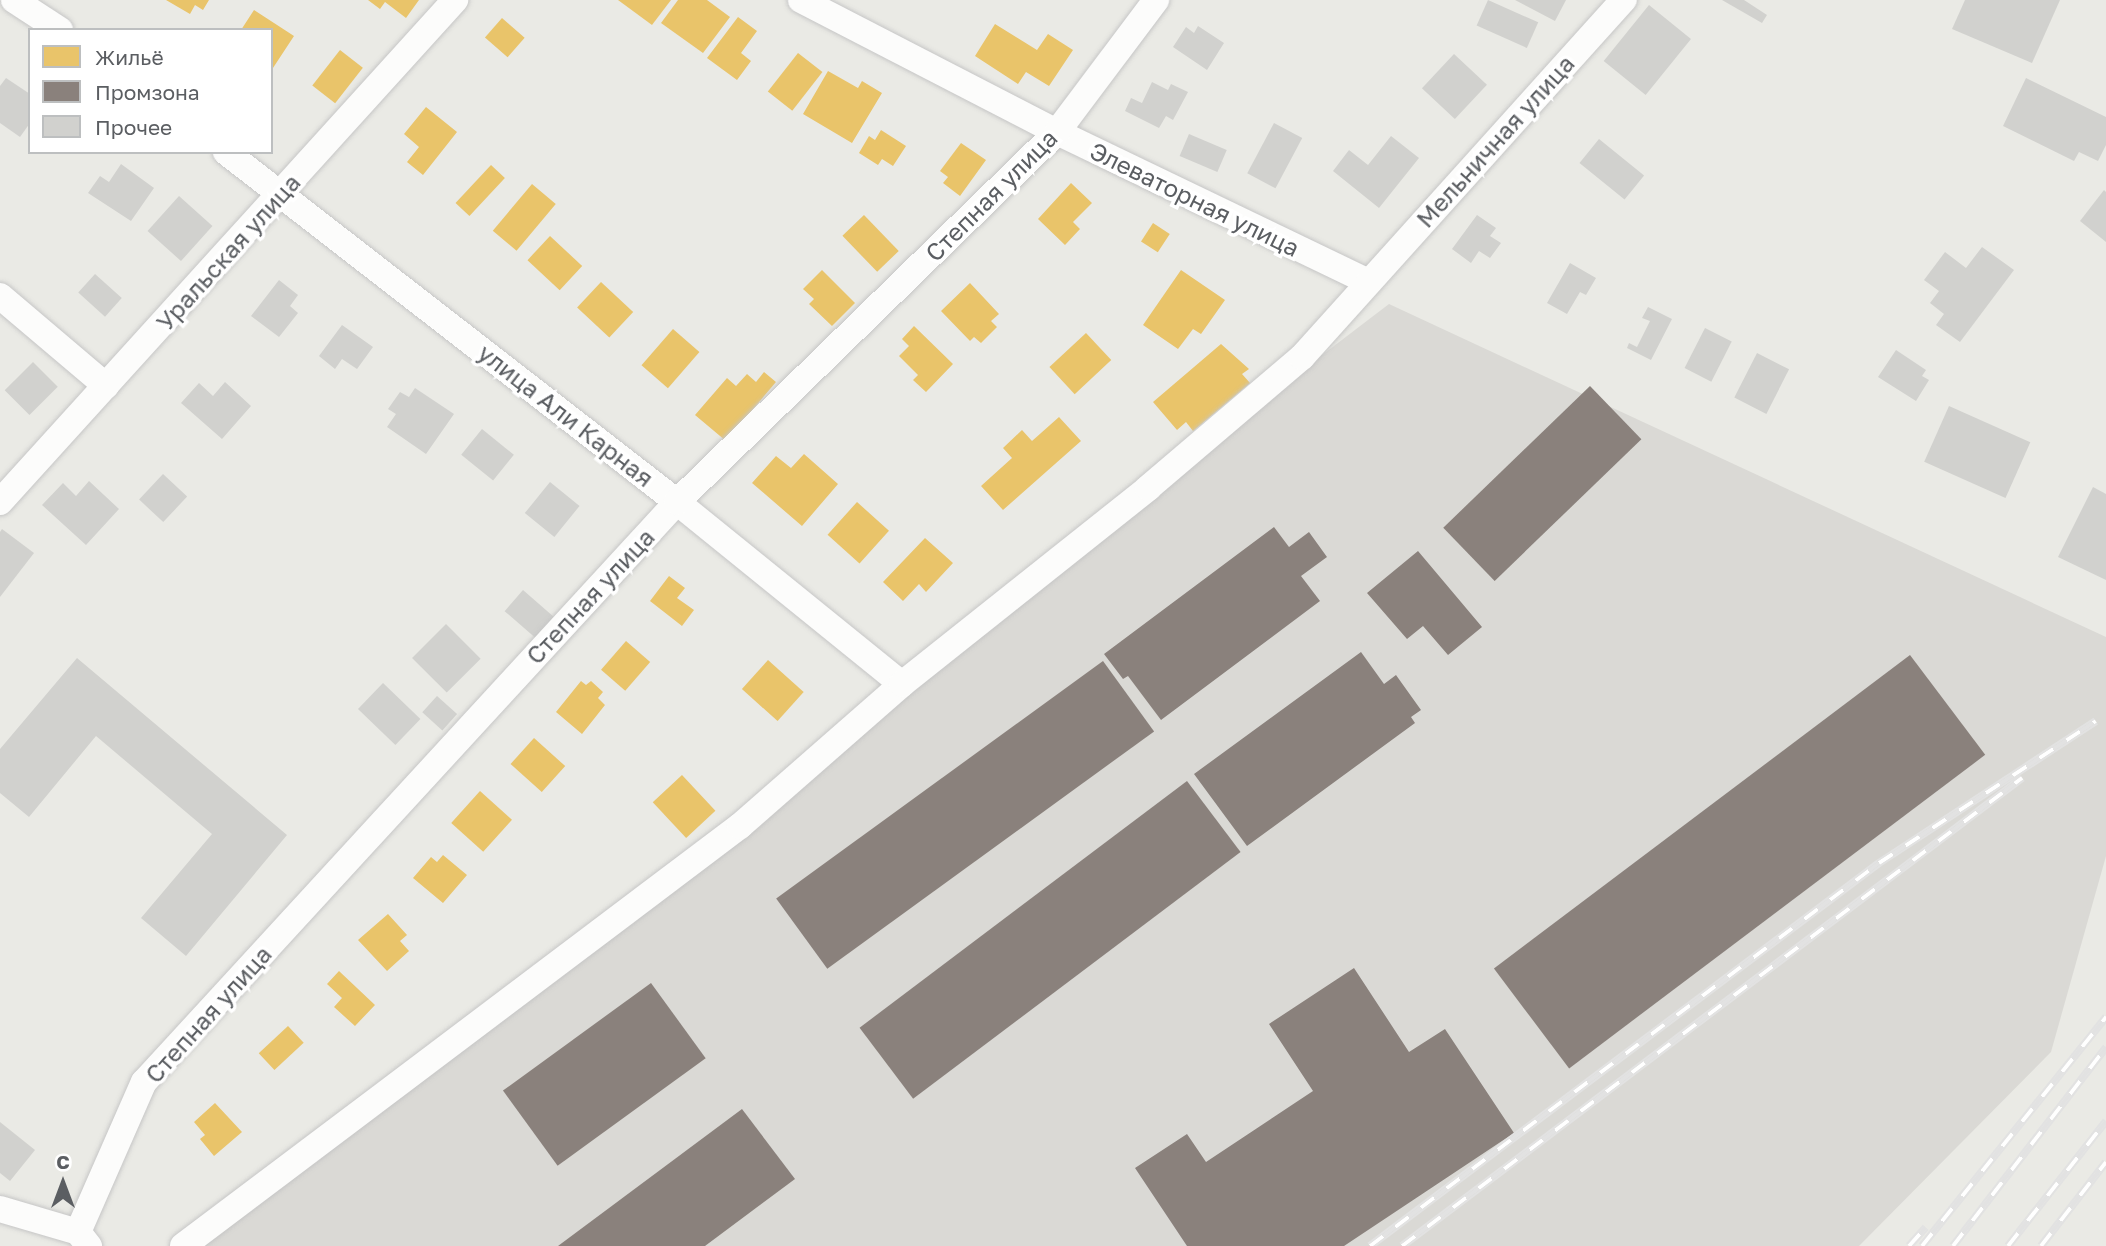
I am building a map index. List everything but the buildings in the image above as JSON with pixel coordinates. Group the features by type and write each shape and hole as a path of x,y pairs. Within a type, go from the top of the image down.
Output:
{"street":[{"name":"Уральская улица","path":"0,502 455,0"},
{"name":"Элеваторная улица","path":"801,0 1057,132 1366,281"},
{"name":"Степная улица","path":"84,1239 144,1082 677,502 1057,132 1156,0"},
{"name":"Мельничная улица","path":"1366,281 1624,0"},
{"path":"16,1 57,28"},
{"name":"улица Али Карная","path":"229,154 677,502 902,684"},
{"path":"183,1246 740,826 902,684 1148,488 1302,357 1366,281"},
{"path":"0,296 106,386"},
{"path":"0,1209 84,1239"}],"shaded area":[{"path":"1389,304 2106,637 2106,856 2051,1052 1859,1246 196,1246 1148,488"}],"railway":[{"path":"1370,1246 1879,863 2096,721"},
{"path":"1402,1246 2022,778"},
{"path":"1922,1246 2106,1017"},
{"path":"1953,1246 2106,1047"},
{"path":"2008,1246 2106,1121"},
{"path":"2041,1246 2106,1162"},
{"path":"1909,1246 1926,1227"}]}
